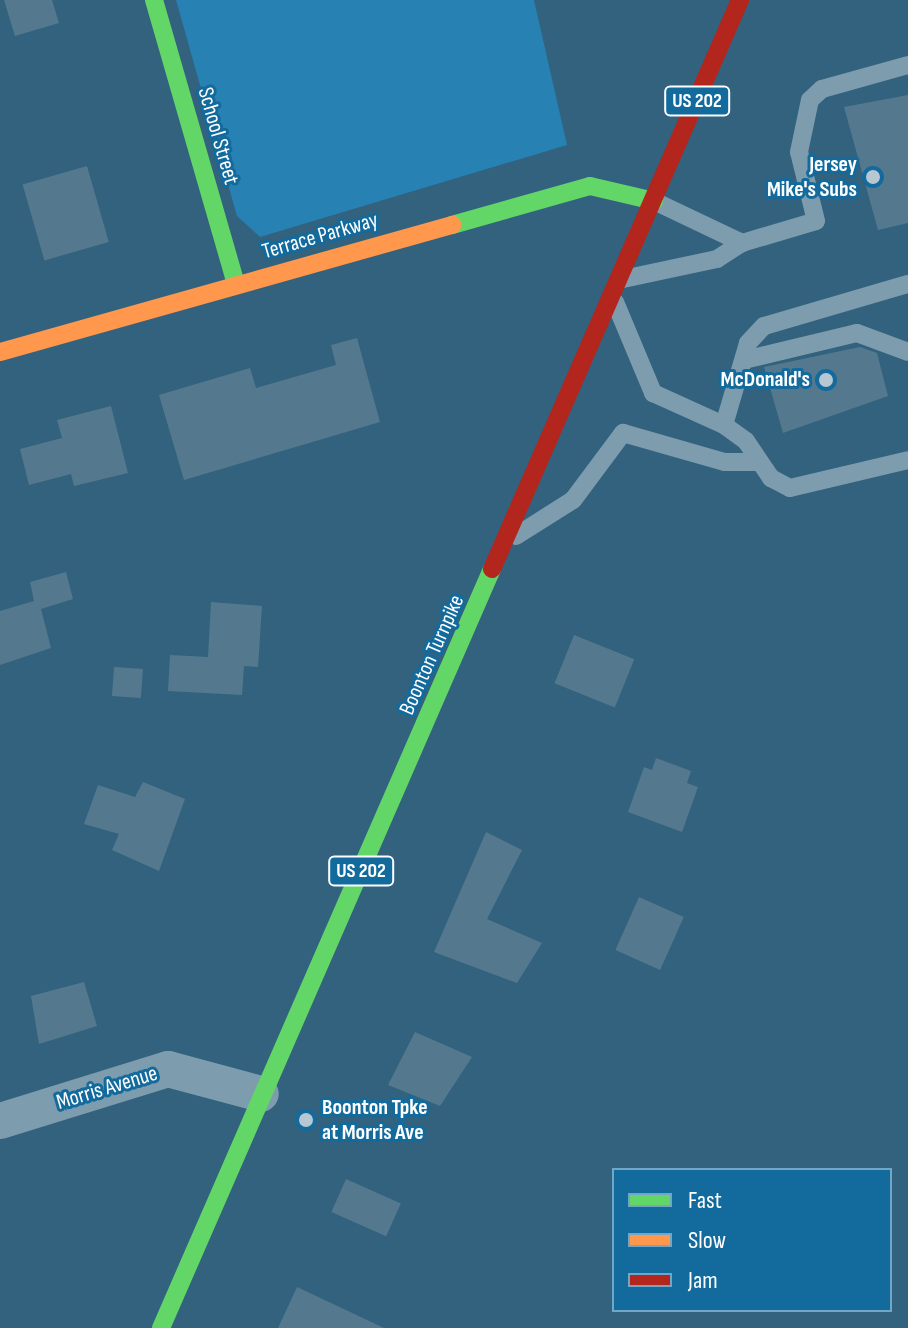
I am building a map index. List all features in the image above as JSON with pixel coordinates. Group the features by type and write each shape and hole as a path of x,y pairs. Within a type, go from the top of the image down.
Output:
{"main road":[{"name":"School Street","path":"154,0 236,284"},
{"name":"Boonton Turnpike","path":"161,1328 261,1094 510,540 740,0"},
{"name":"Terrace Parkway","path":"0,352 590,186 654,201"}],"street":[{"name":"Morris Avenue","path":"0,1121 168,1069 261,1094"}],"lane":[{"path":"623,279 717,259 742,243 816,221 799,152 810,100 822,89 908,65"},
{"path":"654,201 742,243"},
{"path":"724,425 744,360 764,326 908,284"},
{"path":"614,300 653,393 724,425 757,462 790,488 908,460"},
{"path":"744,360 857,333 908,352"},
{"path":"510,540 573,500 623,433 725,462 757,462"}],"shaded area":[{"path":"176,0 534,0 567,145 260,237 237,216"}],"building":[{"path":"4,0 52,0 59,23 15,36"},
{"path":"908,95 908,223 878,230 844,107"},
{"path":"87,166 109,242 44,260 23,184"},
{"path":"357,338 380,422 184,480 159,395 250,368 256,388 336,365 331,345"},
{"name":"McDonald's","path":"860,347 877,353 888,396 783,433 764,367"},
{"path":"111,406 128,473 74,486 71,474 29,485 20,449 62,438 57,420"},
{"path":"66,572 73,599 41,609 51,648 0,665 0,611 34,601 30,582"},
{"path":"211,602 262,606 258,667 244,666 242,695 168,691 170,655 208,657"},
{"path":"574,635 634,659 615,708 555,683"},
{"path":"114,667 143,669 141,698 112,696"},
{"path":"656,758 691,771 687,783 698,787 682,832 628,812 644,767 652,770"},
{"path":"143,782 185,799 159,871 112,850 119,834 84,824 98,785 135,797"},
{"path":"486,832 522,850 487,919 542,943 517,983 434,952"},
{"path":"639,897 684,917 660,970 615,950"},
{"path":"84,982 97,1026 39,1044 31,996"},
{"path":"415,1032 472,1057 440,1106 388,1085"},
{"path":"346,1179 401,1203 386,1236 331,1212"},
{"path":"297,1287 384,1328 278,1328"}],"traffic: fast":[{"path":"154,0 236,284"},
{"path":"452,225 590,186 654,201"},
{"path":"161,1328 492,569"}],"traffic: slow":[{"path":"0,352 452,225"}],"traffic: jam":[{"path":"492,569 740,0"}],"place":[{"name":"Jersey Mike's Subs","path":"873,177"},
{"name":"McDonald's","path":"826,380"},
{"name":"Boonton Tpke at Morris Ave","path":"306,1120"}]}
